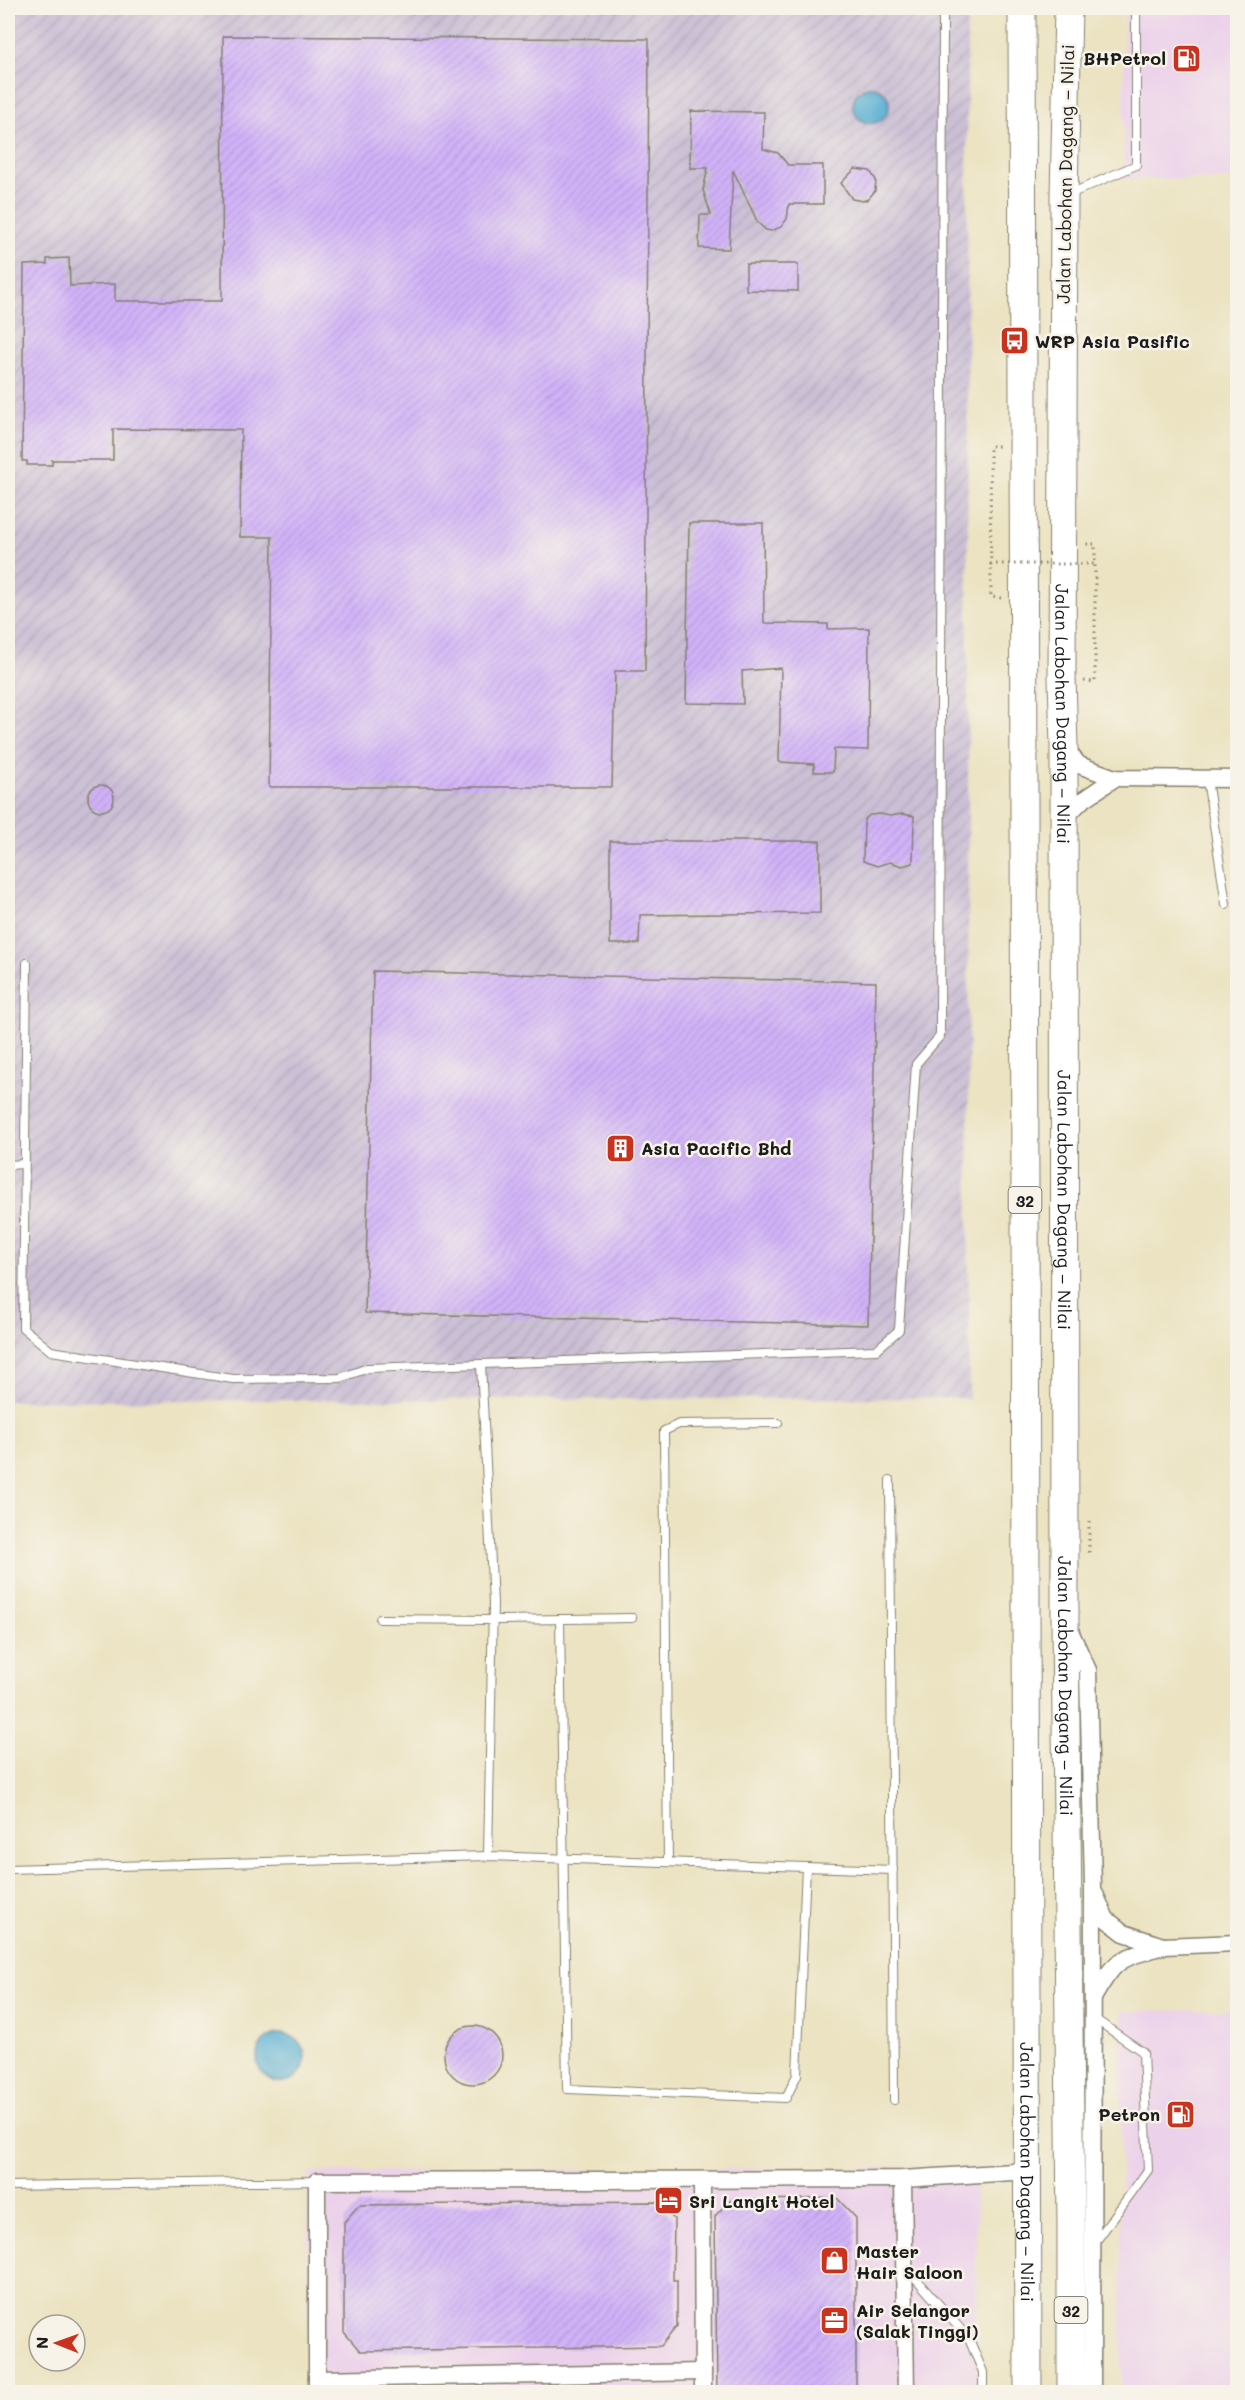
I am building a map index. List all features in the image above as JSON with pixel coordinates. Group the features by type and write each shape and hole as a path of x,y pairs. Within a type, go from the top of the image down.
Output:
{"main road":[{"name":"Jalan Labohan Dagang ‒ Nilai","path":"1022,8 1028,2392"},
{"name":"Jalan Labohan Dagang ‒ Nilai","path":"1068,8 1064,197 1062,678 1065,1620 1071,2392"}],"street":[{"path":"1064,747 1079,765 1114,778 1238,779"},
{"path":"1064,819 1080,802 1114,778"},
{"path":"1065,1620 1088,1670 1093,1887 1092,2392"},
{"path":"1093,1887 1107,1920 1124,1933 1163,1946"},
{"path":"1093,1998 1108,1972 1119,1960 1163,1946 1238,1943"},
{"path":"703,2372 317,2386 318,2181 903,2179 1028,2171"},
{"path":"903,2179 906,2392"},
{"path":"702,2181 703,2392"}],"lane":[{"path":"27,963 23,1328 51,1351 233,1379 340,1378 368,1368 876,1350 899,1330 916,1065 940,1036 943,8"},
{"path":"1064,197 1136,165 1136,8"},
{"path":"1207,779 1226,904"},
{"path":"8,1166 24,1164"},
{"path":"481,1364 493,1620 488,1856"},
{"path":"668,1862 664,1431 680,1424 778,1423"},
{"path":"890,1480 894,2100"},
{"path":"380,1619 632,1618"},
{"path":"560,1619 567,2089 786,2098 797,2075 806,1867"},
{"path":"8,1869 488,1856 892,1870"},
{"path":"1091,2248 1149,2170 1143,2052 1092,2017"},
{"path":"8,2186 318,2181"},
{"path":"903,2264 969,2339 983,2372 982,2392"}],"path":[{"path":"990,446 991,597 1024,601"},
{"path":"1078,544 1095,544 1095,682"},
{"path":"990,564 1095,564"}],"shaded area":[{"path":"8,8 967,8 969,1398 8,1401"},
{"path":"1124,8 1237,8 1237,179 1124,179"},
{"path":"1237,2010 1237,2392 1121,2392 1121,2011"},
{"path":"976,2167 977,2392 308,2392 308,2172"}],"water":[{"path":"871,87 884,92 889,105 884,118 871,123 858,118 853,105 858,92"},
{"path":"276,2034 286,2034 298,2041 305,2053 305,2063 298,2075 286,2082 276,2082 261,2071 257,2063 257,2053 268,2038"}],"building":[{"path":"223,36 649,39 645,671 615,671 612,787 269,787 272,537 240,537 241,430 113,429 113,460 52,460 52,465 27,465 27,461 22,461 24,265 47,264 47,259 69,258 70,286 115,284 115,301 222,301"},
{"path":"691,111 764,112 763,149 778,153 788,165 823,165 823,204 789,204 787,219 781,227 771,231 766,230 758,223 733,170 729,249 699,248 700,215 711,215 703,190 708,168 690,168"},
{"path":"855,169 870,171 876,180 875,191 863,201 852,199 841,183"},
{"path":"746,264 798,264 798,291 746,290"},
{"path":"689,523 763,523 764,623 828,624 828,629 869,628 868,750 834,749 833,772 814,772 814,764 779,762 781,668 742,671 743,704 686,703"},
{"path":"101,785 110,789 114,798 110,807 101,811 92,807 88,798 92,789"},
{"path":"870,815 914,816 913,863 902,866 890,862 877,866 863,861 864,820"},
{"path":"610,841 820,841 820,913 640,915 639,944 610,944"},
{"name":"Asia Pacific Bhd","path":"373,971 876,982 868,1325 365,1313"},
{"path":"473,2026 484,2028 497,2039 502,2055 500,2066 489,2079 473,2084 462,2082 449,2071 444,2055 446,2044 457,2031"},
{"path":"837,2198 856,2218 856,2392 717,2392 715,2216 729,2201"},
{"path":"657,2202 674,2219 673,2280 677,2280 677,2326 661,2346 360,2351 344,2332 344,2222 359,2205"}],"place":[{"name":"BHPetrol","path":"1187,58"},
{"name":"WRP Asia Pasific","path":"1014,341"},
{"name":"Asia Pacific Bhd","path":"620,1148"},
{"name":"Petron","path":"1181,2114"},
{"name":"Sri Langit Hotel","path":"668,2201"},
{"name":"Master Hair Saloon","path":"835,2261"},
{"name":"Air Selangor (Salak Tinggi)","path":"835,2320"}]}
